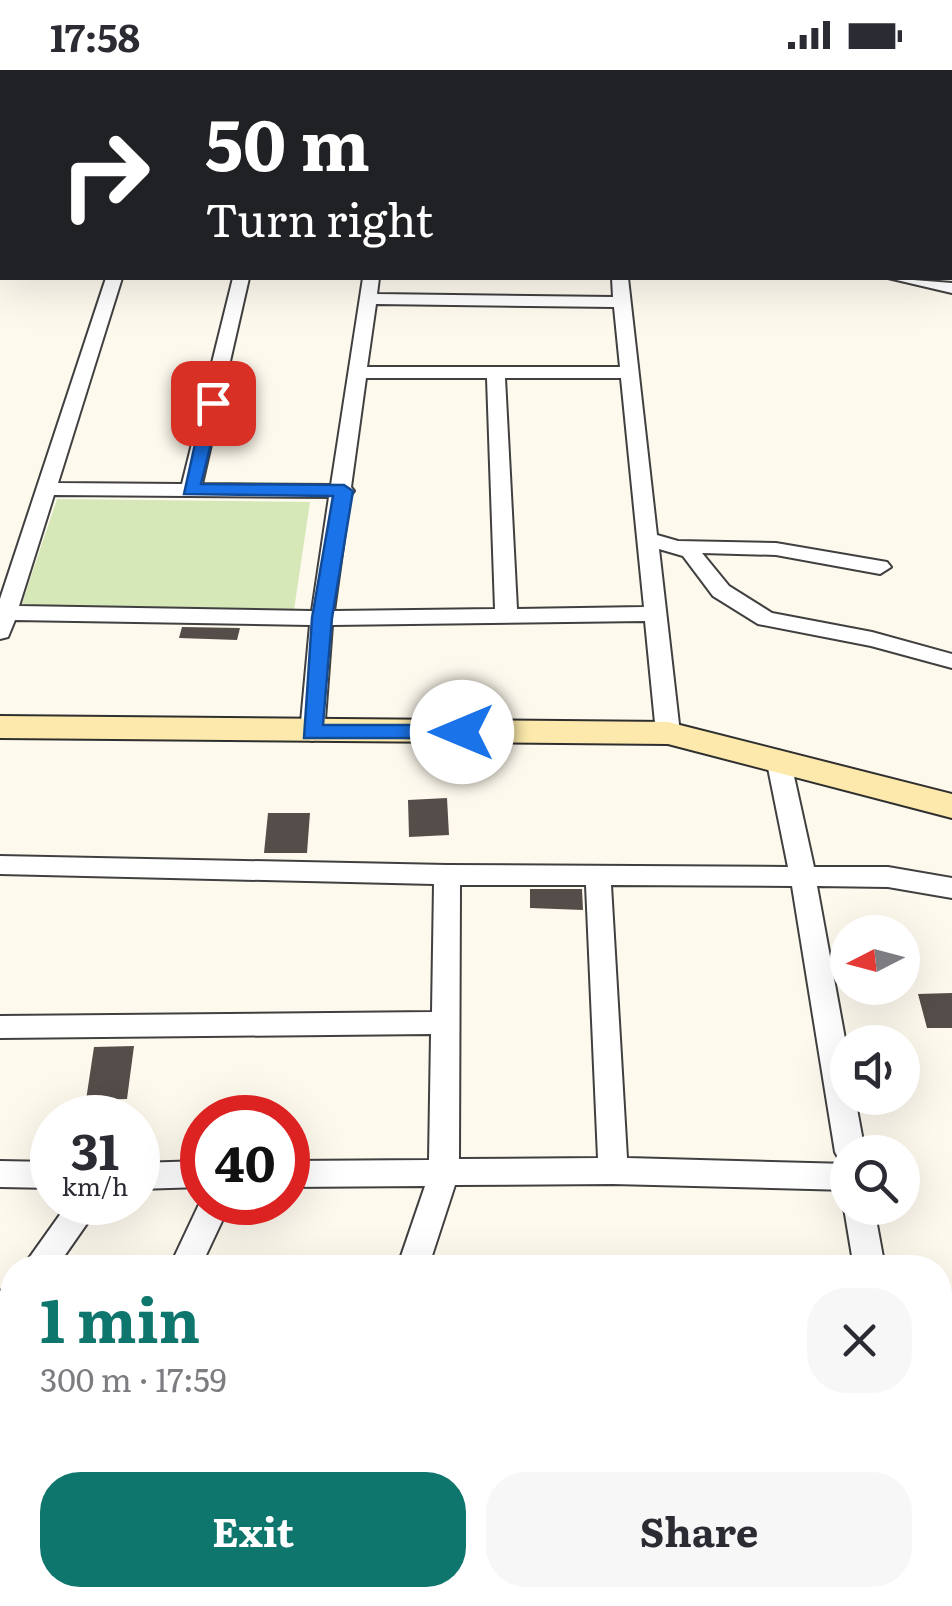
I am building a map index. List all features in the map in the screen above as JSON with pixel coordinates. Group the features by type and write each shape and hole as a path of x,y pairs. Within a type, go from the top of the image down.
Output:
{"street":[{"path":"113,280 3,622 655,614"},
{"path":"190,490 241,280"},
{"path":"620,280 668,733"},
{"path":"907,280 952,288"},
{"path":"312,732 322,618 344,491 369,288 624,302"},
{"path":"360,372 629,373"},
{"path":"496,372 506,617"},
{"path":"44,489 344,491"},
{"path":"648,539 683,546 776,549 880,567"},
{"path":"683,546 721,591 766,619 872,639 952,661"},
{"path":"0,727 668,733 778,758 952,806"},
{"path":"778,758 804,877 847,1135"},
{"path":"0,864 448,875 888,877 952,888"},
{"path":"598,874 613,1171"},
{"path":"416,1255 444,1174 448,875"},
{"path":"0,1027 444,1023"},
{"path":"310,1174 613,1171 830,1177"},
{"path":"0,1174 30,1175"},
{"path":"47,1255 70,1225"},
{"path":"190,1255 205,1225"},
{"path":"862,1225 868,1255"}],"green space":[{"path":"57,499 310,502 294,610 21,606"}],"building":[{"path":"182,627 240,628 237,640 179,638"},
{"path":"447,798 449,835 409,837 408,800"},
{"path":"268,813 310,813 307,853 264,853"},
{"path":"530,889 582,889 583,910 530,908"},
{"path":"952,993 952,1028 927,1028 920,994"},
{"path":"134,1046 128,1095 87,1095 94,1047"}],"route":[{"path":"213,403 190,490 344,491 322,618 312,732 462,732"}]}
